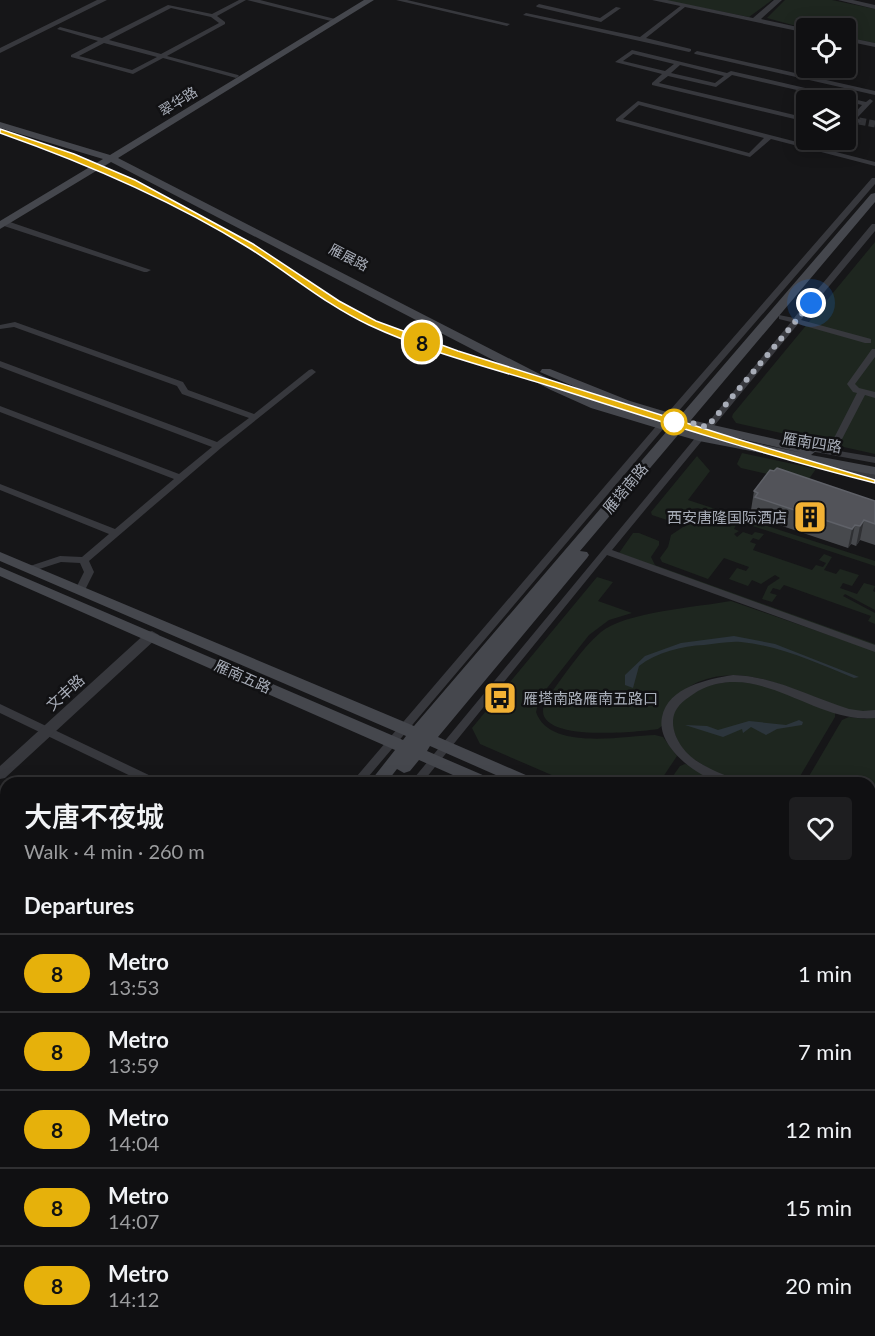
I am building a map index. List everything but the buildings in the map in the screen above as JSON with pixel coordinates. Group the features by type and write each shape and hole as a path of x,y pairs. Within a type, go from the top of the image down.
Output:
{"main road":[{"name":"翠华路","path":"109,155 362,0"},
{"name":"翠华路","path":"1,222 236,76 370,0"},
{"name":"雁展路","path":"0,120 109,155 516,359 677,425"},
{"name":"雁展路","path":"0,125 109,155"},
{"name":"雁塔南路","path":"382,777 416,733 677,425 875,196"},
{"name":"雁塔南路","path":"677,425 782,317 875,206"},
{"name":"雁南四路","path":"677,425 875,471"},
{"name":"雁南四路","path":"790,451 875,466"},
{"name":"雁南五路","path":"0,556 515,777"},
{"name":"雁南五路","path":"0,571 472,777"},
{"name":"雁塔南路","path":"393,777 404,748"}],"street":[{"path":"0,51 103,0"},
{"path":"213,16 243,0"},
{"path":"250,0 332,20"},
{"path":"399,0 507,24"},
{"path":"656,0 796,29"},
{"path":"755,20 778,0"},
{"path":"842,0 875,7"},
{"path":"170,6 213,16 223,23 133,72 73,56 103,40 170,6"},
{"path":"539,6 601,20 618,8"},
{"path":"641,39 683,6"},
{"path":"526,15 641,39 875,94 852,119 859,121"},
{"path":"60,29 236,76"},
{"path":"856,42 875,46"},
{"path":"716,85 618,62 632,52 729,75"},
{"path":"679,63 654,84 796,117"},
{"path":"704,95 731,73 867,104"},
{"path":"768,138 750,155 618,120 638,103 875,164"},
{"path":"365,777 404,748 677,425 875,180"},
{"path":"1,222 147,270"},
{"path":"421,777 875,226"},
{"path":"782,317 871,340 868,346 875,350 851,383 854,389 875,395"},
{"path":"0,327 15,324 180,384 185,392 255,417"},
{"path":"0,364 218,446"},
{"path":"30,569 60,559 84,560 218,446 312,372"},
{"path":"827,450 837,441 862,392"},
{"path":"0,409 180,478"},
{"path":"790,451 827,450 875,460"},
{"path":"790,451 819,466 875,478"},
{"path":"0,487 116,533"},
{"path":"607,552 875,649"},
{"path":"80,590 89,572 84,560"},
{"path":"561,563 590,573"},
{"name":"文丰路","path":"0,774 152,636"},
{"path":"720,777 693,763 679,750 670,735 668,723 671,709 681,696 694,687 716,680 750,679 782,687 854,715 875,714"},
{"path":"0,708 143,777"}],"shaded area":[{"path":"662,0 772,0 749,17"},
{"path":"785,0 832,0 875,9 875,43 856,39 856,18 796,18 796,26 767,18"},
{"path":"875,242 875,454 736,423 732,417 733,414"},
{"path":"742,453 816,469 806,483 741,468 737,464"},
{"path":"697,456 710,471 688,500 875,561 875,566 698,508 690,509 676,523 652,515 651,512"},
{"path":"703,514 736,525 734,529 739,531 734,534 737,537 743,532 752,535 755,532 764,534 759,540 753,538 750,542 756,544 753,550 812,570 816,565 823,567 826,563 819,560 824,554 832,557 824,570 836,574 840,569 859,575 852,586 843,583 840,588 857,594 864,583 875,586 873,591 875,592 875,610 845,594 843,596 875,613 875,624 868,621 871,616 784,585 780,590 773,588 770,593 777,595 772,602 762,599 768,586 780,578 775,575 761,584 752,580 748,586 729,579 737,568 746,571 749,567 724,558 708,579 662,562 660,558 668,547 671,535 686,525 695,515"},
{"path":"633,533 659,541 651,557 655,565 875,644 875,647 619,553"},
{"path":"597,577 613,582 598,601 632,613 609,620 589,635 540,697 536,712 544,724 556,732 571,737 607,738 655,735 663,737 677,756 663,777 556,777 480,744 472,728"},
{"path":"731,601 875,651 875,711 863,713 850,711 764,679 731,675 714,677 689,687 678,699 668,719 658,729 607,733 584,732 564,729 549,723 543,712 548,697 579,655 601,632 612,625 644,615"},
{"path":"734,636 775,644 859,677 854,678 770,647 731,642 687,647 662,653 639,666 633,688 625,685 625,675 645,656 681,643"},
{"path":"733,681 767,685 835,713 835,717 800,777 726,777 689,756 680,746 672,727 673,714 680,702 705,686"},
{"path":"849,717 865,719 875,717 875,777 809,777 842,720"},
{"path":"799,720 803,722 802,725 777,729 766,735 751,727 743,733 742,729 723,737 685,725 707,726 718,730 749,721 786,725"},
{"path":"689,765 712,777 672,777 680,766"}],"tunnel":[{"path":"859,121 875,124"}],"metro line":[{"name":"8","path":"0,131 71,156 132,182 250,246 336,303 373,323 410,338 733,441 875,480"}],"place":[{"name":"西安唐隆国际酒店","path":"810,517"},
{"name":"雁塔南路雁南五路口","path":"500,698"}],"route":[{"path":"674,422 669,417 707,427 811,303"}]}
